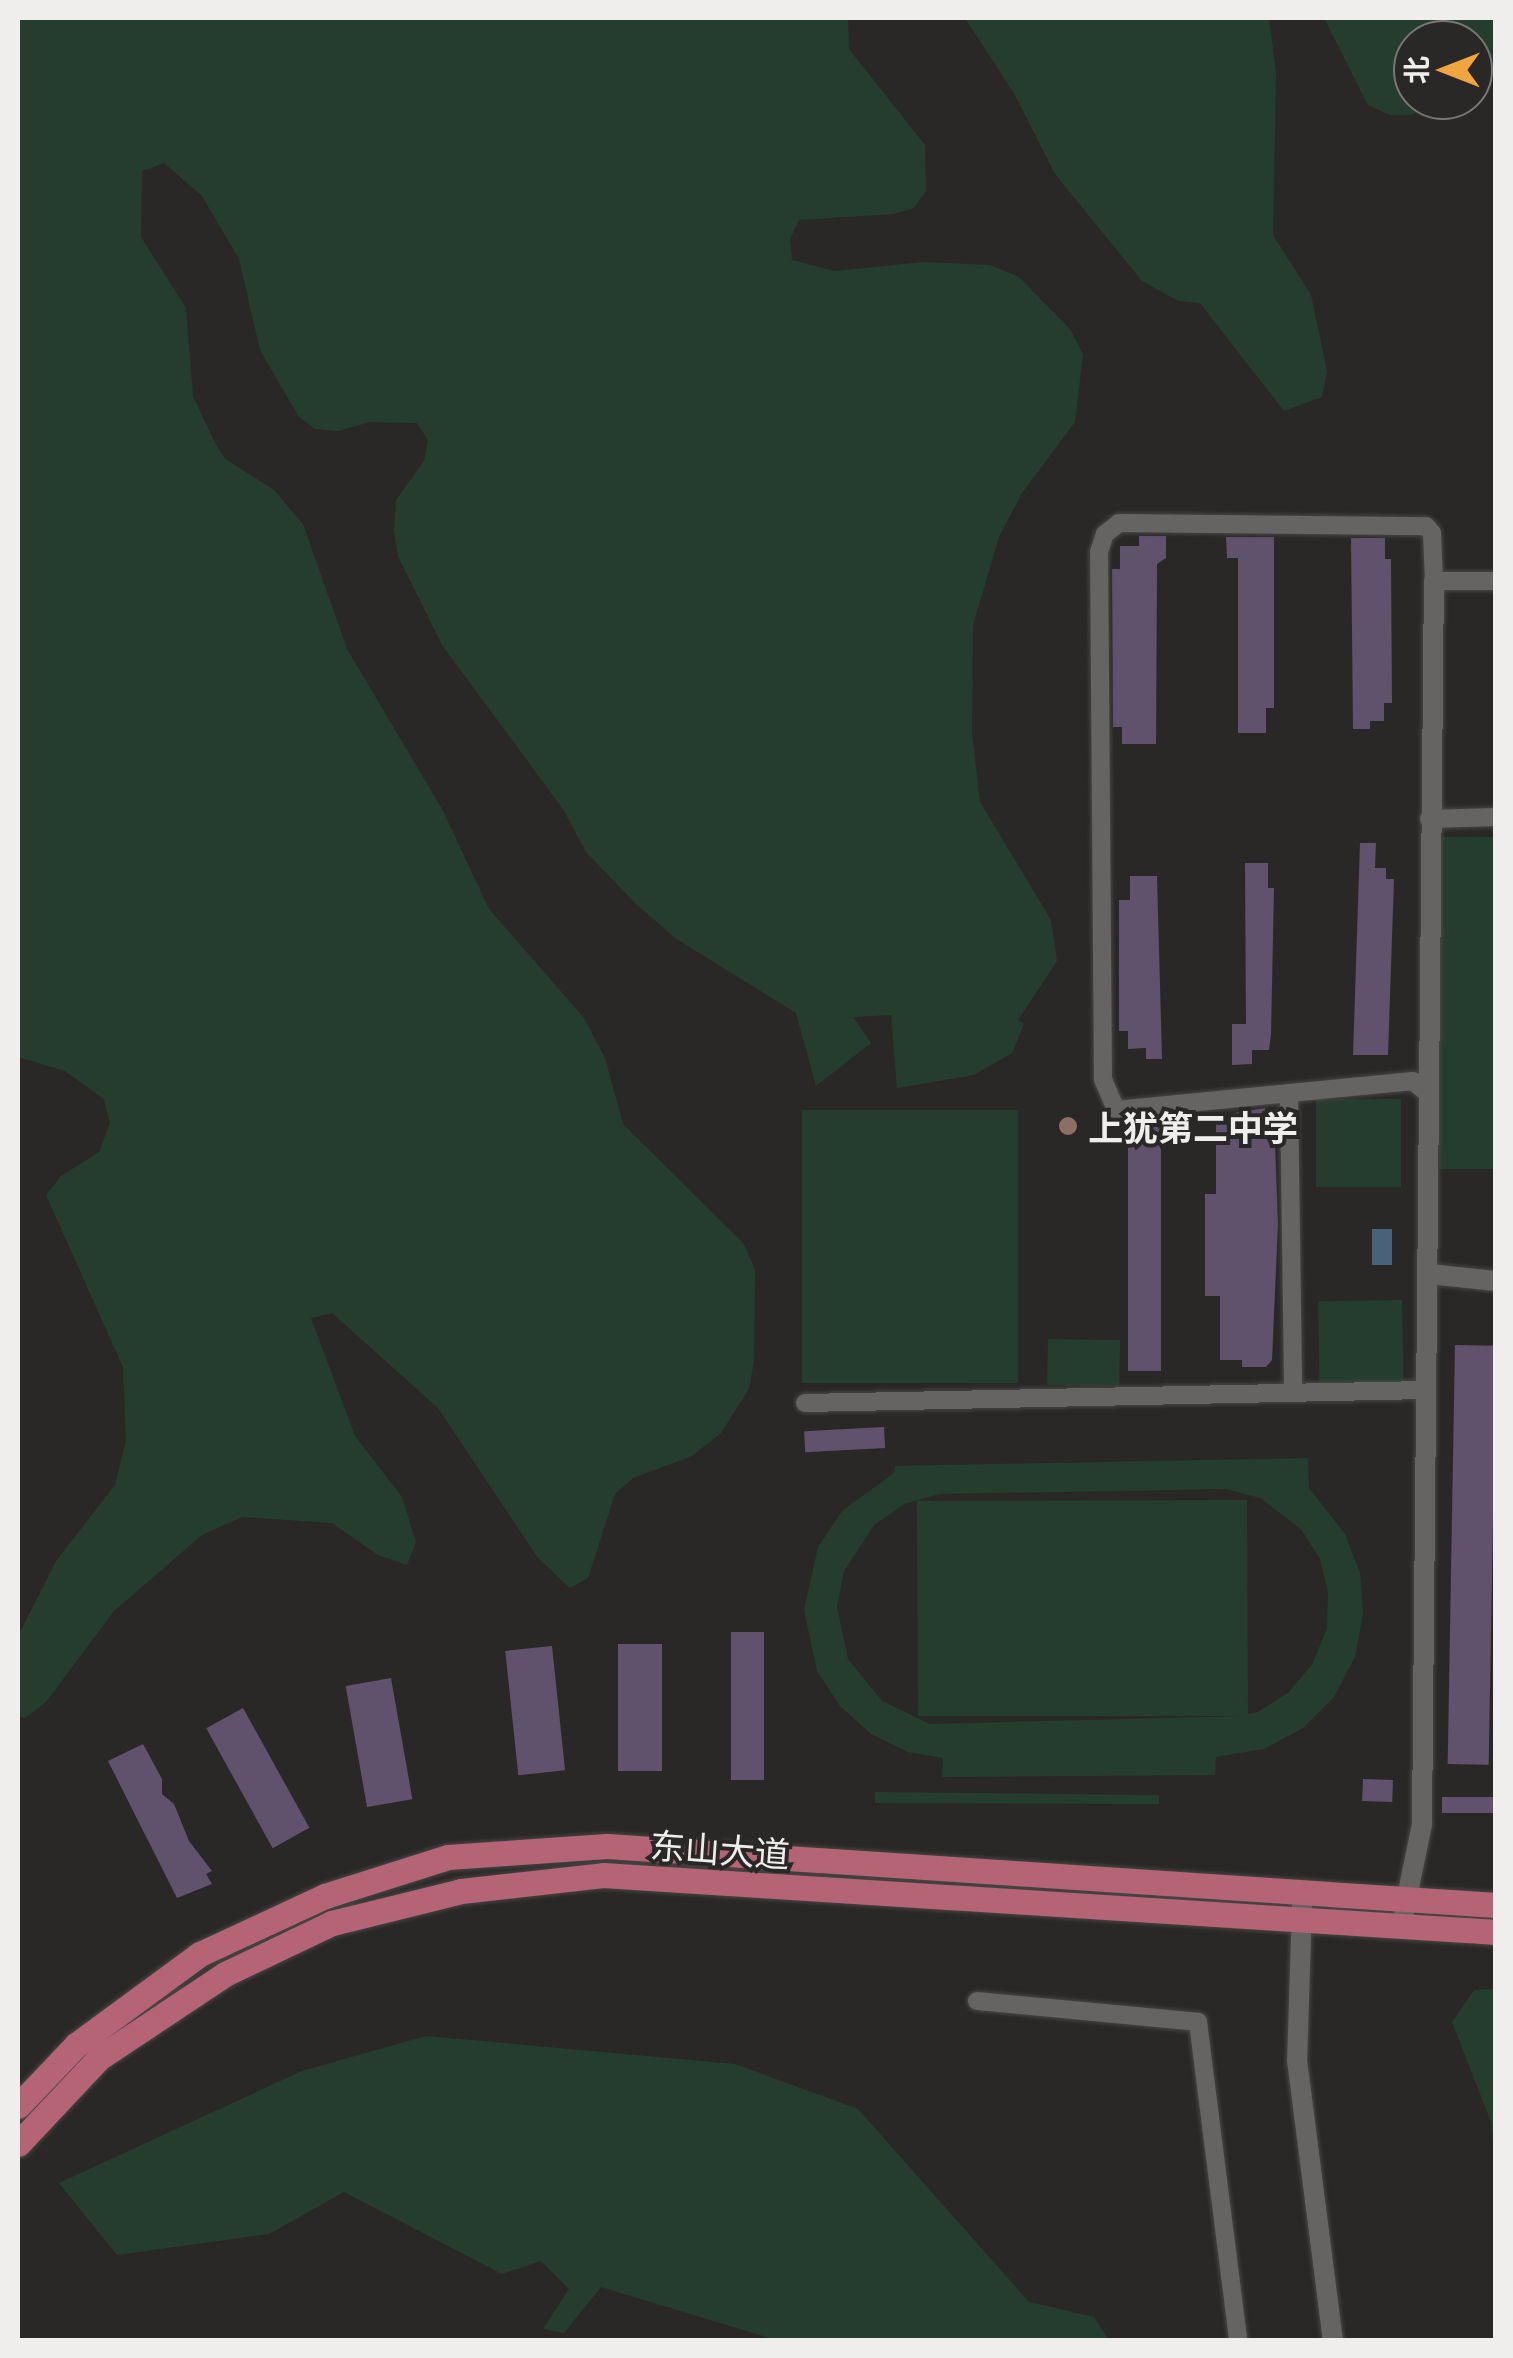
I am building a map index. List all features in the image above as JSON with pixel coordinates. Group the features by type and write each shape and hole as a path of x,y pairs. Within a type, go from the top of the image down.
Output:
{"main road":[{"name":"东山大道","path":"18,2106 76,2045 200,1954 325,1896 448,1856 607,1846 1496,1905"},
{"name":"东山大道","path":"18,2144 99,2058 225,1974 332,1923 461,1890 604,1876 1496,1932"}],"street":[{"path":"1403,1929 1405,1900 1422,1824 1430,1274 1432,533 1426,526 1118,523 1105,534 1099,552 1106,1092 1116,1110 1412,1081 1430,1095"},
{"path":"1434,582 1496,582"},
{"path":"1429,818 1496,818"},
{"path":"1289,1093 1294,1392"},
{"path":"1430,1274 1496,1281"},
{"path":"805,1404 1427,1390"},
{"path":"1302,1894 1296,2060 1333,2340"},
{"path":"977,2001 1198,2022 1238,2340"}],"green space":[{"path":"18,18 848,18 849,49 925,145 926,191 914,208 894,214 799,220 790,239 792,260 834,271 925,262 990,265 1019,277 1070,329 1083,355 1075,422 1022,493 999,537 973,625 972,733 980,802 1051,920 1057,961 1018,1020 1024,1024 1012,1053 974,1075 897,1088 891,1015 853,1017 871,1043 816,1086 796,1013 675,938 635,903 586,852 563,809 442,645 398,556 394,530 396,500 424,461 428,440 417,423 370,422 338,431 315,429 299,417 260,350 239,259 202,196 164,163 142,171 141,237 186,308 193,396 214,441 225,459 273,489 303,524 347,649 442,809 489,909 584,1018 605,1058 623,1124 744,1244 755,1270 754,1361 749,1389 721,1433 692,1456 633,1478 615,1494 588,1578 570,1588 538,1558 438,1408 332,1313 311,1318 355,1436 402,1497 416,1542 407,1565 378,1555 332,1523 242,1517 202,1535 114,1611 46,1702 25,1718 18,1716 18,1636 56,1561 115,1485 126,1441 123,1367 46,1195 61,1176 99,1152 110,1123 104,1099 65,1071 18,1057"},
{"path":"965,18 1269,18 1276,72 1273,235 1311,295 1327,371 1322,397 1284,411 1200,303 1179,301 1142,281 1055,174 1015,95"},
{"path":"1324,18 1495,18 1493,64 1493,20 1393,20 1393,115 1368,105"},
{"path":"1439,837 1495,837 1495,1169 1439,1169"},
{"path":"1316,1099 1401,1099 1401,1187 1316,1187"},
{"path":"802,1110 1018,1110 1018,1383 802,1383"},
{"path":"1402,1300 1404,1388 1320,1389 1318,1301"},
{"path":"1048,1339 1120,1340 1119,1386 1047,1385"},
{"path":"1308,1458 1309,1488 1345,1534 1360,1573 1363,1614 1355,1657 1334,1697 1303,1728 1264,1749 1216,1757 1215,1775 942,1777 943,1758 908,1752 871,1734 840,1706 817,1671 804,1610 818,1547 842,1511 894,1473 895,1466","holes":["1226,1489 1260,1498 1301,1529 1320,1559 1328,1592 1327,1628 1313,1663 1289,1692 1258,1712 1248,1714 1247,1500 917,1501 918,1716 1245,1716 930,1724 882,1701 848,1659 837,1607 844,1571 874,1525 904,1504 939,1494"]},
{"path":"875,1792 1159,1795 1159,1804 875,1803"},
{"path":"1496,1989 1495,2166 1491,2122 1452,2022 1474,1990"},
{"path":"426,2036 735,2064 858,2109 1029,2302 1094,2317 1109,2340 776,2340 601,2287 564,2333 543,2329 569,2289 541,2261 502,2274 344,2192 269,2234 117,2255 59,2183 302,2071"}],"water":[{"path":"1372,1229 1392,1229 1392,1265 1372,1265"}],"building":[{"path":"1139,536 1166,536 1166,558 1157,564 1156,744 1122,744 1122,727 1113,727 1112,569 1120,569 1120,546 1139,546"},
{"path":"1226,537 1274,537 1274,708 1266,708 1266,733 1238,733 1238,558 1227,558"},
{"path":"1351,538 1385,538 1385,559 1391,559 1392,703 1384,703 1384,721 1370,721 1370,729 1353,729"},
{"path":"1360,843 1376,843 1375,868 1386,868 1386,879 1394,879 1388,1055 1353,1055"},
{"path":"1245,863 1268,863 1268,888 1274,888 1271,1034 1269,1050 1252,1050 1252,1064 1232,1065 1232,1024 1246,1024"},
{"path":"1130,876 1157,876 1162,1059 1146,1059 1146,1048 1128,1049 1128,1031 1119,1031 1119,900 1130,900"},
{"path":"1265,1108 1265,1117 1274,1117 1278,1224 1272,1360 1266,1367 1242,1367 1242,1360 1220,1360 1220,1296 1205,1296 1205,1194 1216,1194 1216,1116"},
{"path":"1128,1123 1161,1123 1161,1371 1128,1371"},
{"path":"1455,1345 1496,1346 1489,1765 1448,1764"},
{"path":"884,1427 885,1448 805,1452 804,1431"},
{"path":"731,1632 764,1632 764,1780 731,1780"},
{"path":"618,1644 662,1644 662,1771 618,1771"},
{"path":"552,1646 565,1770 518,1775 505,1651"},
{"path":"391,1678 412,1799 367,1807 346,1686"},
{"path":"243,1708 309,1828 273,1848 206,1728"},
{"path":"143,1744 162,1779 162,1794 174,1804 189,1841 212,1871 206,1874 212,1884 177,1898 108,1761"},
{"path":"1363,1779 1393,1780 1392,1802 1362,1801"},
{"path":"1442,1797 1494,1797 1494,1813 1442,1813"}],"place":[{"name":"上犹第二中学","path":"1068,1126"}]}
